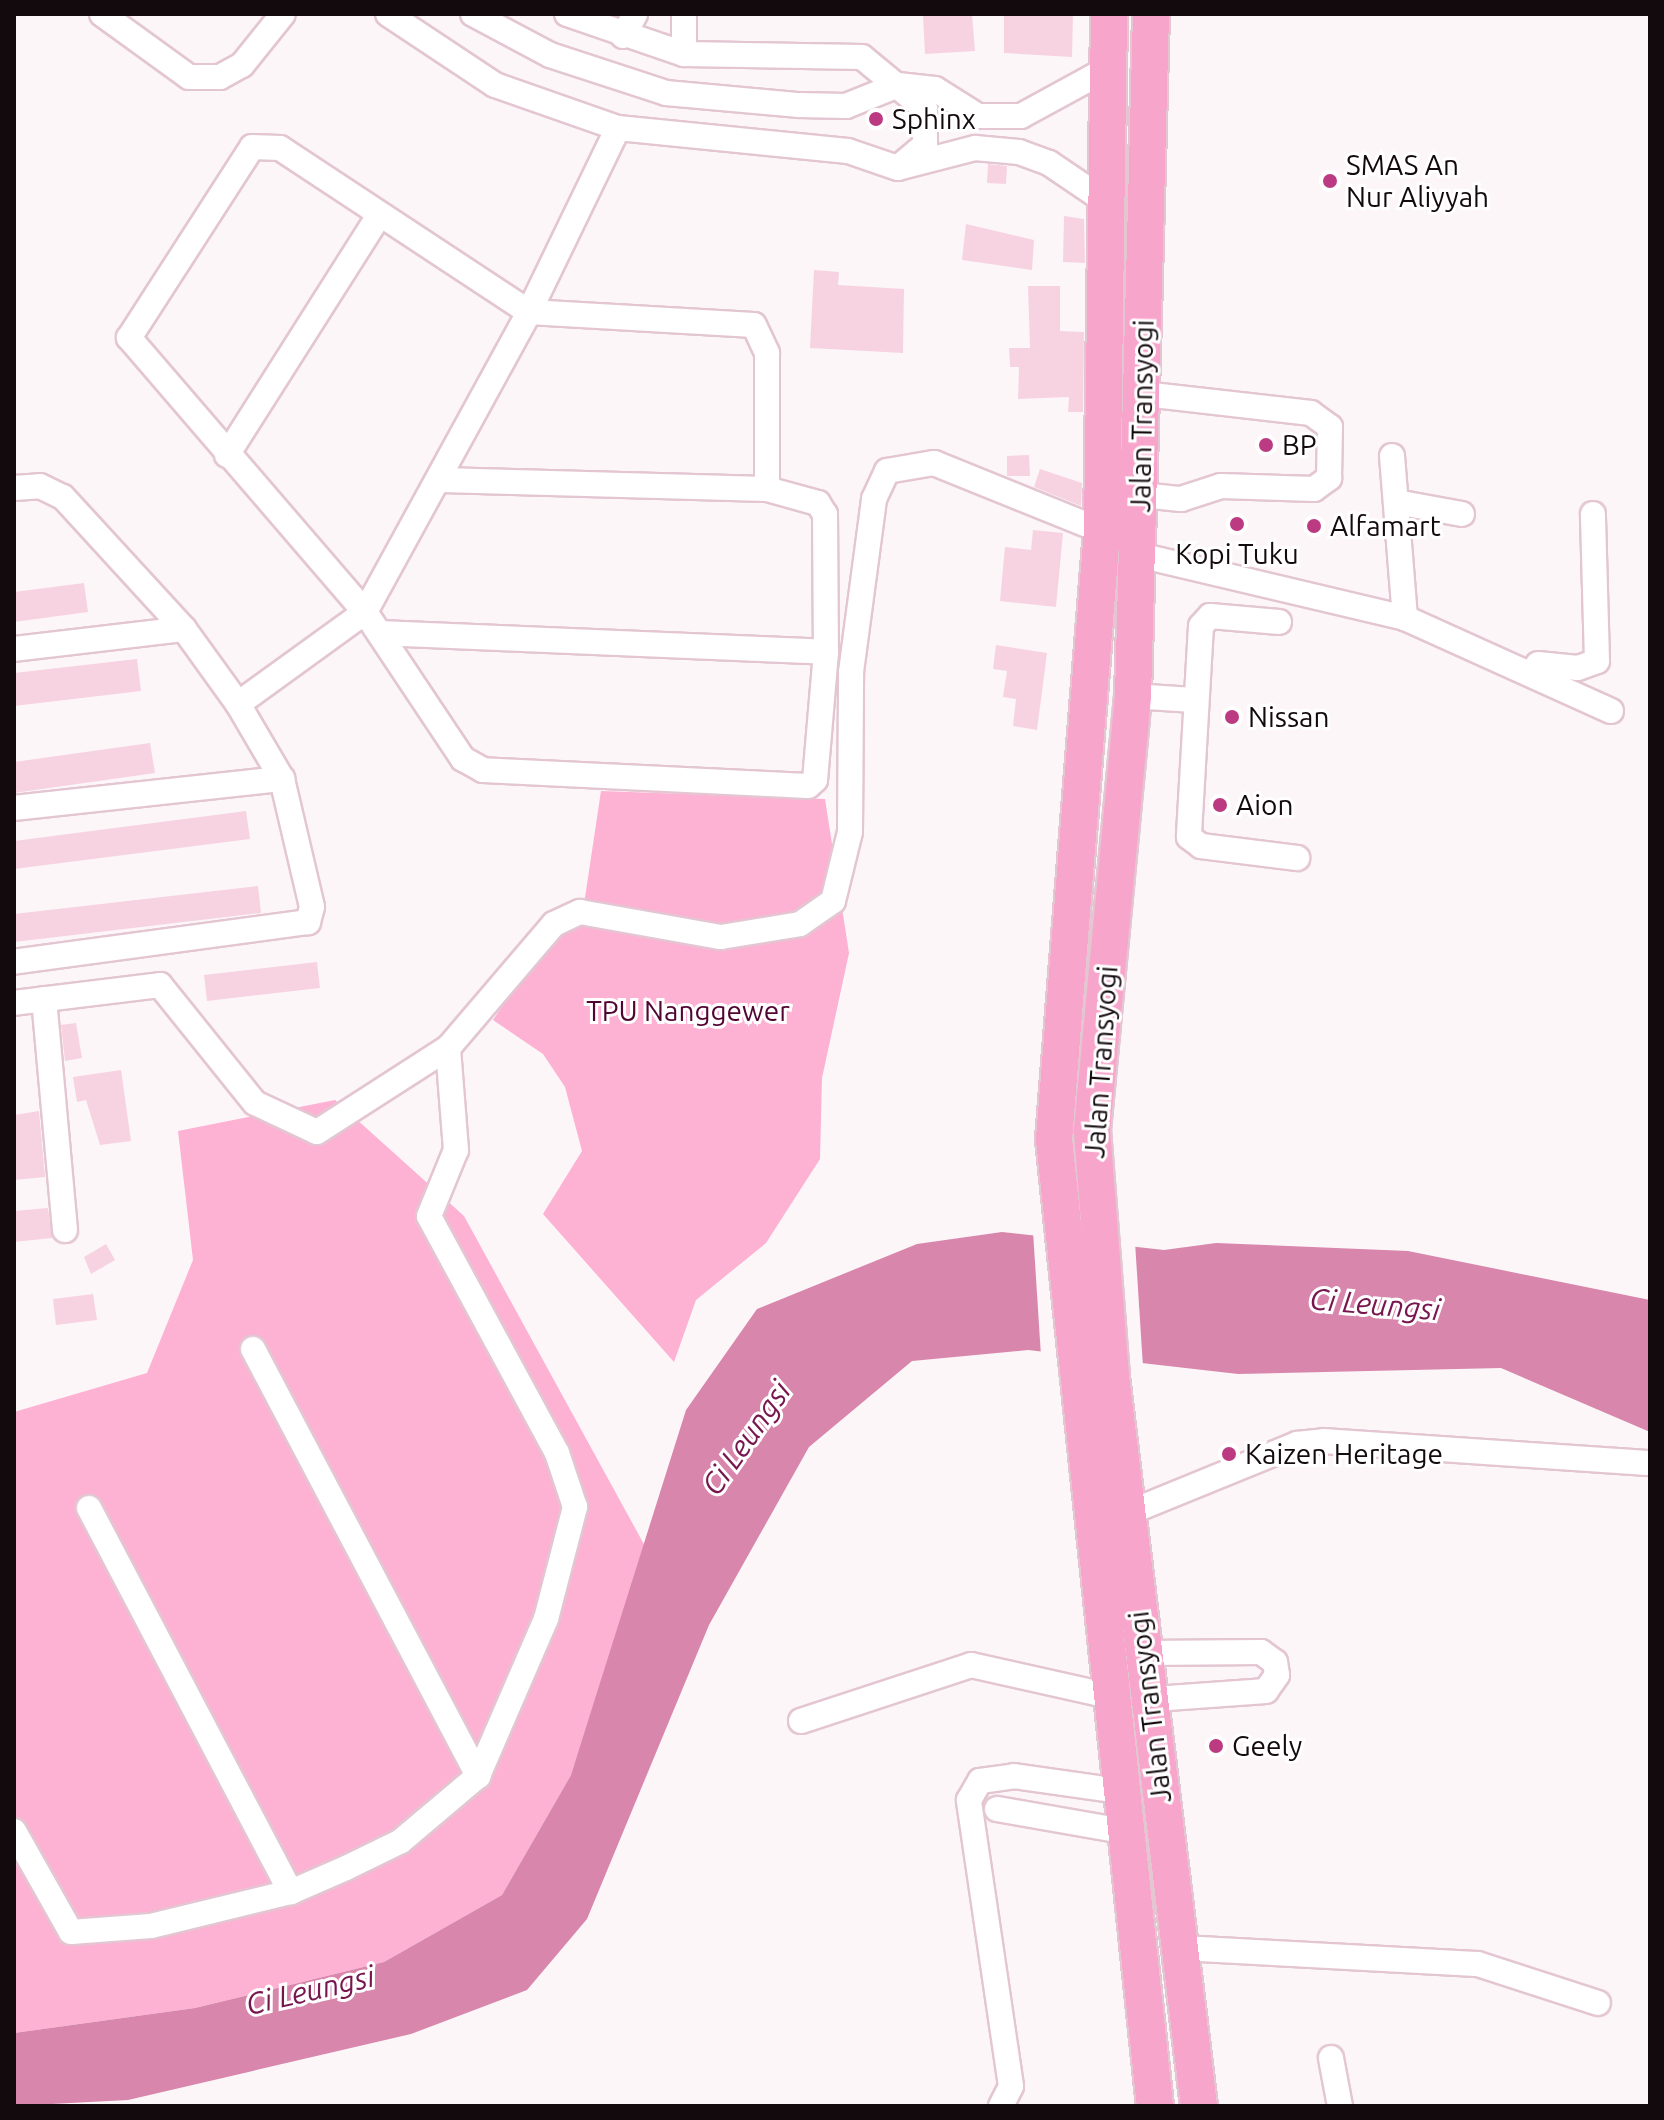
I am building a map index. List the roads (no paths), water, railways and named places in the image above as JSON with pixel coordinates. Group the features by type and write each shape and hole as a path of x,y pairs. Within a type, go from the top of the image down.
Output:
{"highway":[{"name":"Jalan Transyogi","path":"1109,14 1102,531 1057,1091 1058,1206 1155,2106"},
{"name":"Jalan Transyogi","path":"1151,14 1142,495 1133,696 1093,1101 1096,1212 1111,1377 1199,2106"}],"street":[{"path":"102,14 189,77 220,77 242,65 283,14"},
{"path":"388,14 495,85 618,128 848,151 898,168 975,148 1019,152 1049,163 1108,203"},
{"path":"473,14 550,55 666,93 799,105 846,106 898,85 935,89 978,116 1021,116 1109,68"},
{"path":"567,14 623,36 684,54 862,57 914,94 929,127 919,152 898,168"},
{"path":"623,36 635,14"},
{"path":"684,14 684,54"},
{"path":"794,146 799,105"},
{"path":"1019,152 1021,116"},
{"path":"238,704 365,612 441,480 529,312 618,128"},
{"path":"441,480 767,489 814,500 825,514 826,652 818,775 808,786 473,766 365,612 133,348 130,329 252,147 280,148 378,217 529,312 754,325 767,353 767,489"},
{"path":"227,455 378,217"},
{"path":"1142,495 1181,499 1221,486 1314,489 1329,478 1330,440 1330,427 1311,413 1143,394"},
{"path":"1392,456 1404,608"},
{"path":"14,1003 160,985 255,1103 317,1132 448,1048 486,1008 554,924 580,912 721,937 800,924 833,901 850,832 851,672 874,499 887,471 934,463 1102,531"},
{"path":"14,488 40,486 63,497 184,629 238,704 282,779 312,907 308,922 14,962"},
{"path":"1396,502 1462,514"},
{"path":"1139,555 1404,608 1552,669 1597,661 1593,514"},
{"path":"1404,608 1611,711"},
{"path":"1279,622 1205,620 1193,700 1191,841 1297,858"},
{"path":"14,649 184,629"},
{"path":"380,633 826,652"},
{"path":"1133,696 1193,700"},
{"path":"14,808 282,779"},
{"path":"44,999 65,1230"},
{"path":"14,1831 71,1932 151,1926 291,1892 401,1841 478,1776 546,1619 575,1507 557,1453 429,1216 456,1150 448,1048"},
{"path":"253,1349 478,1776"},
{"path":"1128,1513 1297,1444 1324,1441 1650,1463"},
{"path":"89,1508 291,1892"},
{"path":"1144,1653 1261,1652 1275,1662 1277,1675 1266,1691 1168,1698"},
{"path":"801,1721 971,1665 1110,1696"},
{"path":"1001,2106 1011,2086 969,1800 980,1781 1014,1776 1119,1791"},
{"path":"997,1809 1123,1831"},
{"path":"1180,1948 1478,1964 1598,2003"},
{"path":"1331,2058 1340,2106"}],"water":[{"name":"Ci Leungsi","path":"1002,1232 1164,1250 1216,1243 1408,1251 1650,1300 1650,1432 1501,1368 1238,1374 1028,1350 912,1361 809,1447 709,1625 587,1919 527,1990 411,2034 128,2100 14,2106 14,2033 195,2008 384,1962 502,1895 571,1775 686,1410 757,1309 917,1244"}],"place":[{"name":"Sphinx","path":"876,119"},
{"name":"SMAS An Nur Aliyyah","path":"1330,181"},
{"name":"BP","path":"1266,445"},
{"name":"Kopi Tuku","path":"1237,524"},
{"name":"Alfamart","path":"1314,526"},
{"name":"Nissan","path":"1232,717"},
{"name":"Aion","path":"1220,805"},
{"name":"Kaizen Heritage","path":"1229,1454"},
{"name":"Geely","path":"1216,1746"}],"park label":[{"name":"TPU Nanggewer","path":"688,1011"}]}
